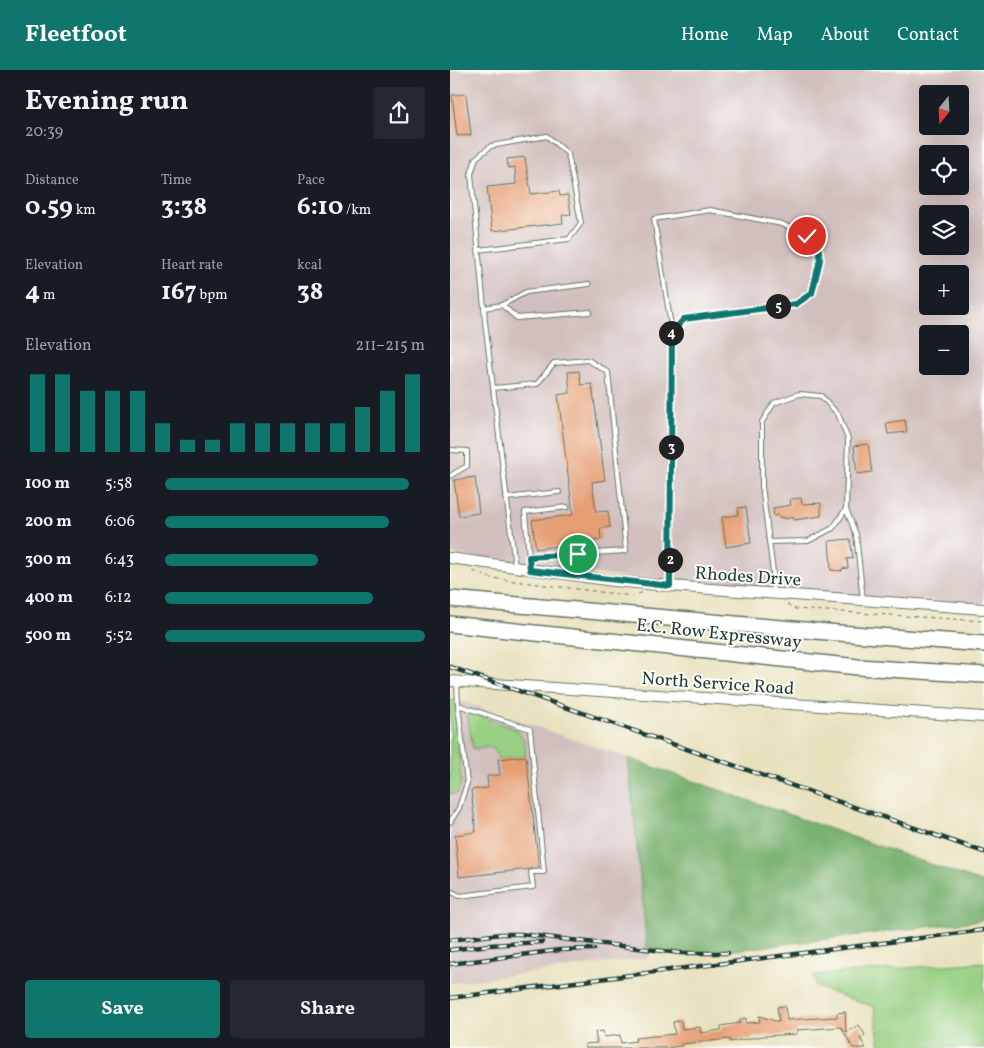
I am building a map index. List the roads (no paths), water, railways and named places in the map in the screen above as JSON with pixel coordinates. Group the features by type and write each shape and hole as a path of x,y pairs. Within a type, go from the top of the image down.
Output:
{"highway":[{"name":"E.C. Row Expressway","path":"450,600 984,644"},
{"name":"E.C. Row Expressway","path":"450,624 858,667 984,675"}],"street":[{"name":"Rhodes Drive","path":"450,558 530,570 670,586 984,609"},
{"name":"North Service Road","path":"454,681 984,717"}],"lane":[{"path":"478,250 569,239 580,223 568,154 547,136 491,146 476,158 471,174 478,250 484,308 515,568"},
{"path":"670,586 672,332 654,219 710,210 782,224 807,236 818,245 820,260 812,293 796,304 684,319 672,332"},
{"path":"484,308 502,305 526,292 588,284"},
{"path":"502,305 517,318 590,312"},
{"path":"493,388 538,384 554,363 588,360 608,372 626,552 529,557"},
{"path":"771,594 774,580 762,486 762,422 774,403 799,394 821,396 838,414 848,439 846,508 856,534 863,601"},
{"path":"450,450 467,451 466,466 450,476"},
{"path":"506,498 559,492"},
{"path":"530,570 525,512 567,506"},
{"path":"769,542 808,541 833,528 846,508"},
{"path":"450,822 459,808 466,783 454,681"},
{"path":"450,891 460,896 533,887 531,872 544,872 530,729 458,706"}],"railway":[{"path":"450,667 984,852"},
{"path":"450,998 984,930"},
{"path":"450,940 501,934 520,934 680,953 728,953"},
{"path":"450,950 489,945 542,942"},
{"path":"450,964 560,950 594,949"}]}
